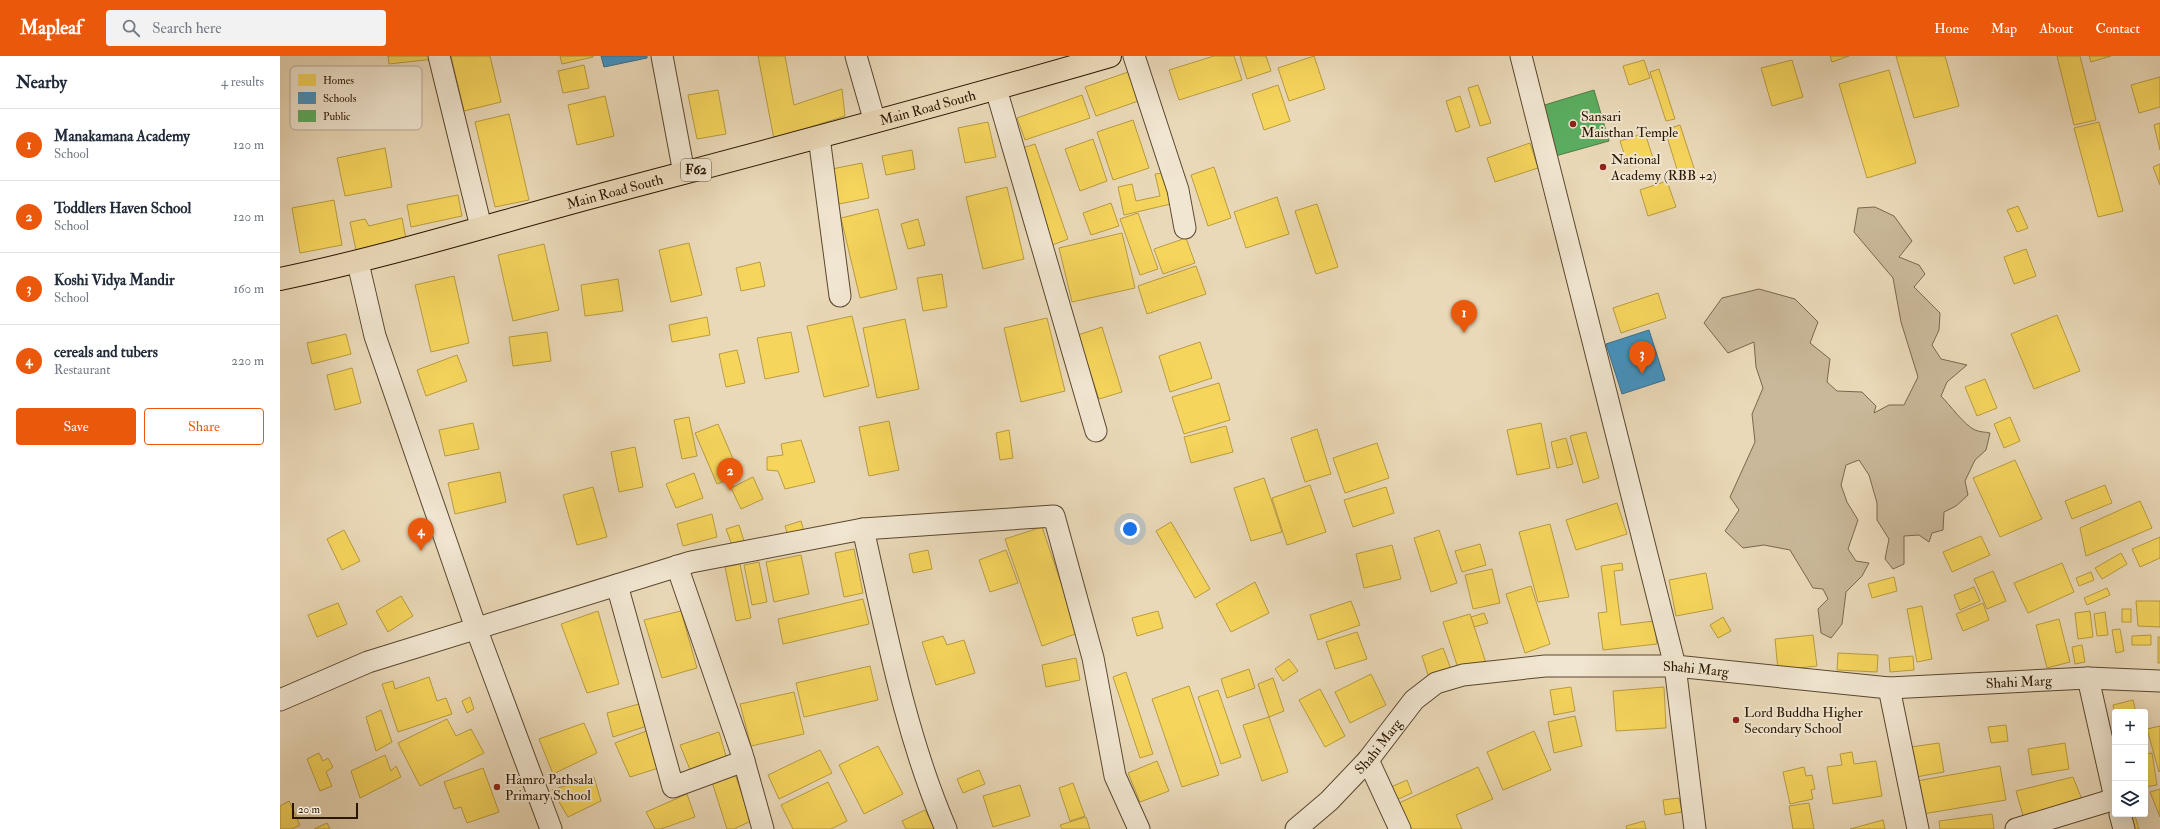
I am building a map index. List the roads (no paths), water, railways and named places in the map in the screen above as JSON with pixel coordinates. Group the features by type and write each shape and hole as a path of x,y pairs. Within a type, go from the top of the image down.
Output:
{"main road":[{"name":"Main Road South","path":"280,279 358,263 481,227 875,122 1110,56"}],"street":[{"path":"439,56 481,227"},
{"path":"662,56 684,173"},
{"path":"856,56 875,122"},
{"path":"1134,56 1178,190 1185,228"},
{"path":"1521,56 1676,666 1695,829"},
{"path":"996,89 1096,430"},
{"path":"819,137 840,296"},
{"path":"358,263 376,336 476,628 551,829"},
{"path":"280,700 368,662 677,566 863,529 1054,516 1093,658 1115,776 1139,829"},
{"path":"863,529 914,742 934,802 946,829"},
{"path":"677,566 744,761 763,829"},
{"path":"617,585 673,787 744,761"},
{"name":"Shahi Marg","path":"1296,829 1329,801 1368,760 1414,700 1436,683 1463,675 1545,666 1676,666 1889,688 2088,678 2160,681"},
{"path":"2088,678 2112,786"},
{"path":"1889,688 1918,829"},
{"path":"1368,760 1400,829"},
{"path":"2016,829 2112,800"},
{"path":"2121,817 2124,829"}],"place":[{"name":"Sansari Maisthan Temple","path":"1573,124"},
{"name":"National Academy (RBB +2)","path":"1603,167"},
{"name":"Manakamana Academy","path":"1464,333"},
{"name":"Koshi Vidya Mandir","path":"1642,374"},
{"name":"Toddlers Haven School","path":"730,491"},
{"name":"cereals and tubers","path":"421,551"},
{"name":"Lord Buddha Higher Secondary School","path":"1736,720"},
{"name":"Hamro Pathsala Primary School","path":"497,787"}]}
